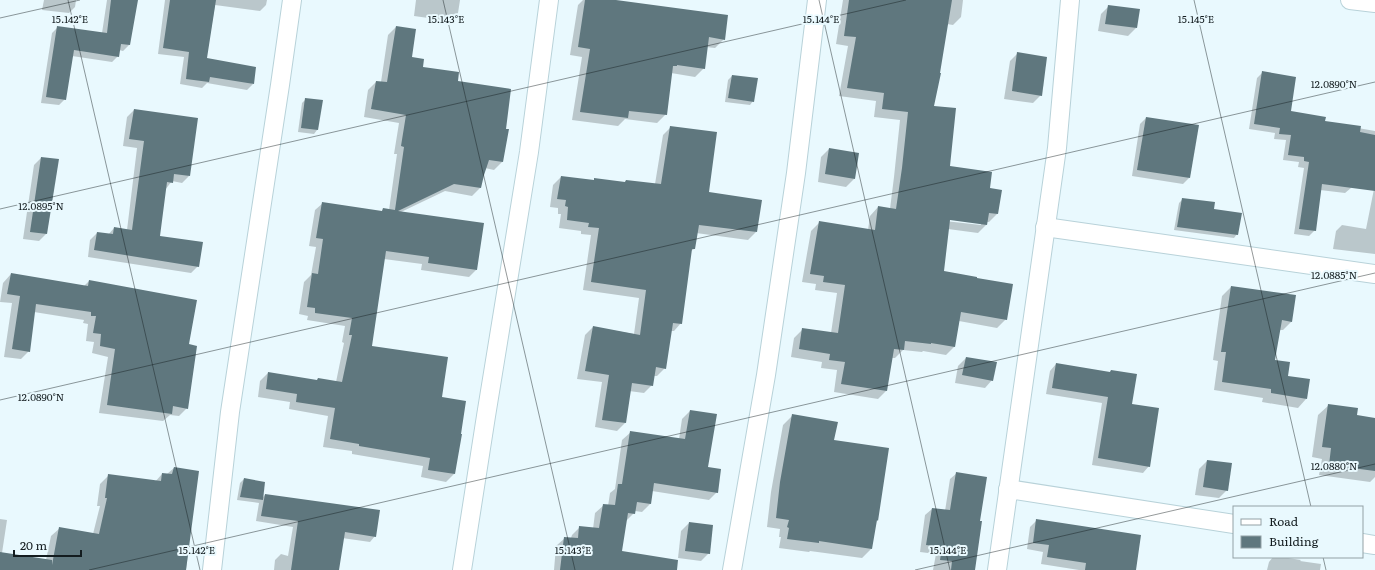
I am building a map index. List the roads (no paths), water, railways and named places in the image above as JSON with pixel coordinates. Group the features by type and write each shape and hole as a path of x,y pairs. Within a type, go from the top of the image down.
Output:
{"street":[{"path":"212,570 230,412 292,0"},
{"path":"462,570 529,152 549,0"},
{"path":"732,570 766,375 796,173 817,0"},
{"path":"997,570 1057,148 1070,0"},
{"path":"1350,0 1375,3"},
{"path":"1045,227 1375,274"},
{"path":"1008,489 1233,524"},
{"path":"1363,543 1375,545"}]}
